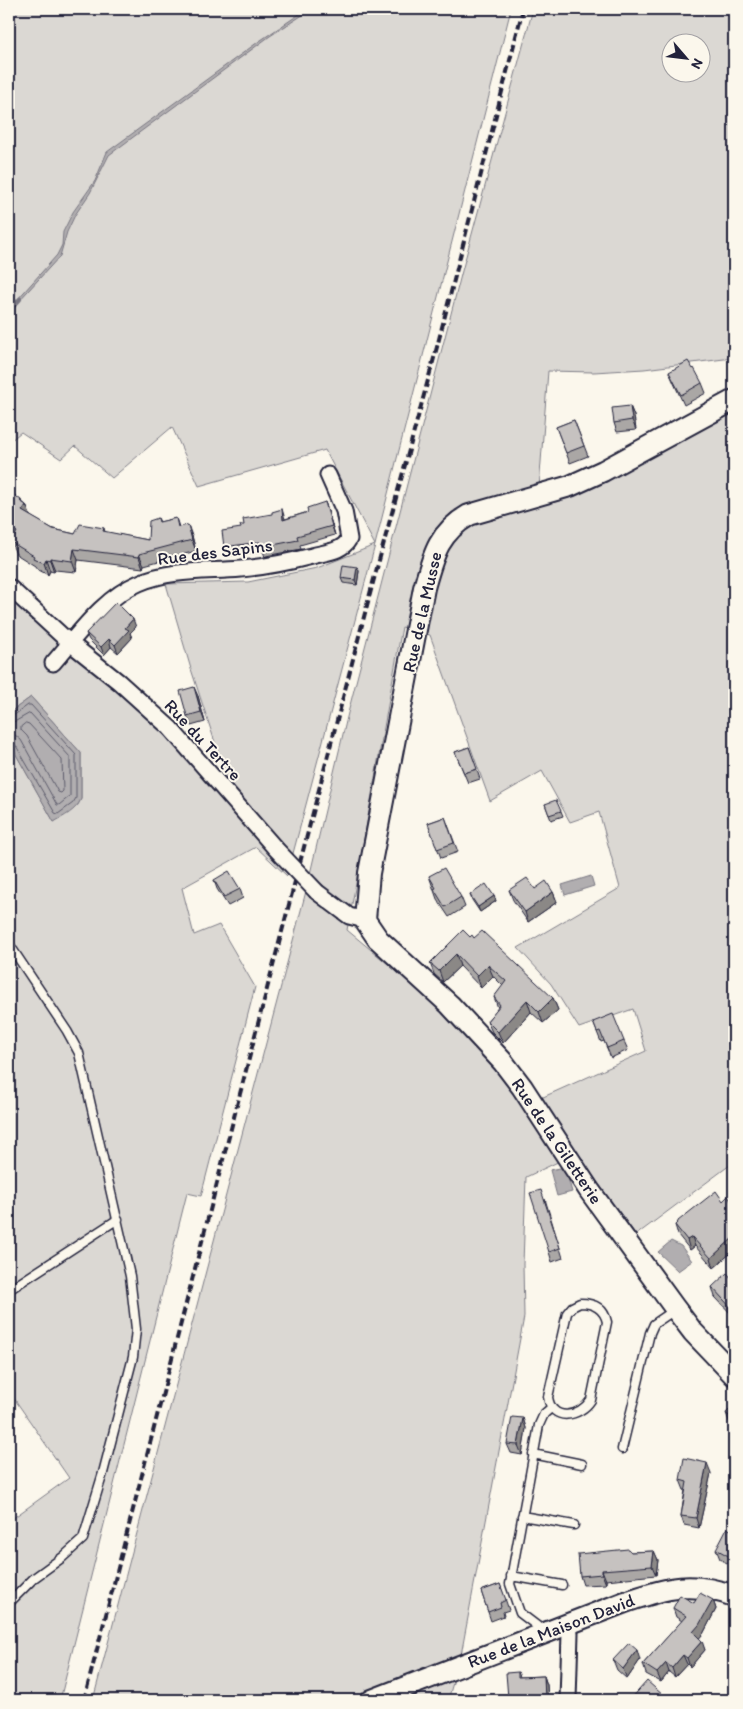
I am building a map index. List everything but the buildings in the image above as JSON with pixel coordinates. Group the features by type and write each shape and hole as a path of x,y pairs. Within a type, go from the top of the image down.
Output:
{"street":[{"name":"Rue de la Musse","path":"365,920 369,873 424,588 438,545 445,534 456,522 469,515 570,486 603,471 734,400"},
{"name":"Rue des Sapins","path":"53,664 109,602 124,590 148,579 172,574 273,566 341,549 349,539 344,511 328,475"},
{"name":"Rue du Tertre","path":"9,587 70,644 119,682 170,728 275,848 318,892 349,916 365,920"},
{"name":"Rue de la Giletterie","path":"365,920 378,940 450,1005 502,1062 522,1087 589,1190 693,1332 734,1375"},
{"name":"Rue de la Maison David","path":"372,1700 660,1590 677,1587 707,1588 734,1596"},
{"path":"568,1625 570,1633 568,1700"}],"lane":[{"path":"9,944 67,1031 79,1053 130,1276 136,1329 132,1357 93,1510 83,1539 63,1557 34,1578 9,1603"},
{"path":"9,1290 118,1219"},
{"path":"580,1303 590,1303 598,1306 606,1315 607,1322 591,1400 586,1406 572,1415 562,1414 552,1407 549,1404 548,1397 566,1313 580,1303"},
{"path":"622,1449 650,1333 654,1324 676,1309"},
{"path":"546,1633 520,1613 510,1584 539,1425 544,1414 552,1407"},
{"path":"533,1454 582,1464"},
{"path":"522,1516 574,1525"},
{"path":"512,1576 562,1585"}],"shaded area":[{"path":"9,9 511,9 375,545 325,450 199,486 172,427 112,478 75,446 61,459 21,432 9,442"},
{"path":"533,9 734,9 734,343 732,344 732,358 644,369 594,372 548,371 539,488 734,408 734,1162 636,1235 591,1173 541,1098 646,1051 633,1009 579,1028 551,984 518,948 620,888 599,812 570,822 542,771 490,801 430,635 402,627 347,930 446,1012 506,1081 562,1160 526,1177 523,1264 524,1317 461,1655 448,1700 93,1700 305,895 348,713 462,271"},
{"path":"375,545 287,876 256,847 182,888 194,935 219,925 255,987 201,1196 187,1193 60,1700 9,1700 9,1521 69,1478 9,1391 9,1370 11,1368 9,1364 9,742 54,822 78,805 81,799 81,753 31,697 9,713 9,596 62,646 115,689 168,738 215,792 227,779 191,669 166,584 248,582 317,568"}],"water":[{"path":"307,9 312,9 270,36 109,155 90,193 75,215 67,232 60,256 17,303 16,301 57,255 62,245 63,232 73,212 95,181 107,152 258,42"},
{"path":"31,697 81,753 81,799 73,810 54,822 9,742 9,713"},
{"path":"591,876 594,886 565,895 562,885"},
{"path":"565,1167 572,1192 557,1196 550,1170"},
{"path":"671,1241 681,1246 692,1261 678,1271 658,1252"}],"waterway":[{"path":"9,311 20,299"}],"railway":[{"path":"84,1700 371,590 437,347 523,9"}]}
